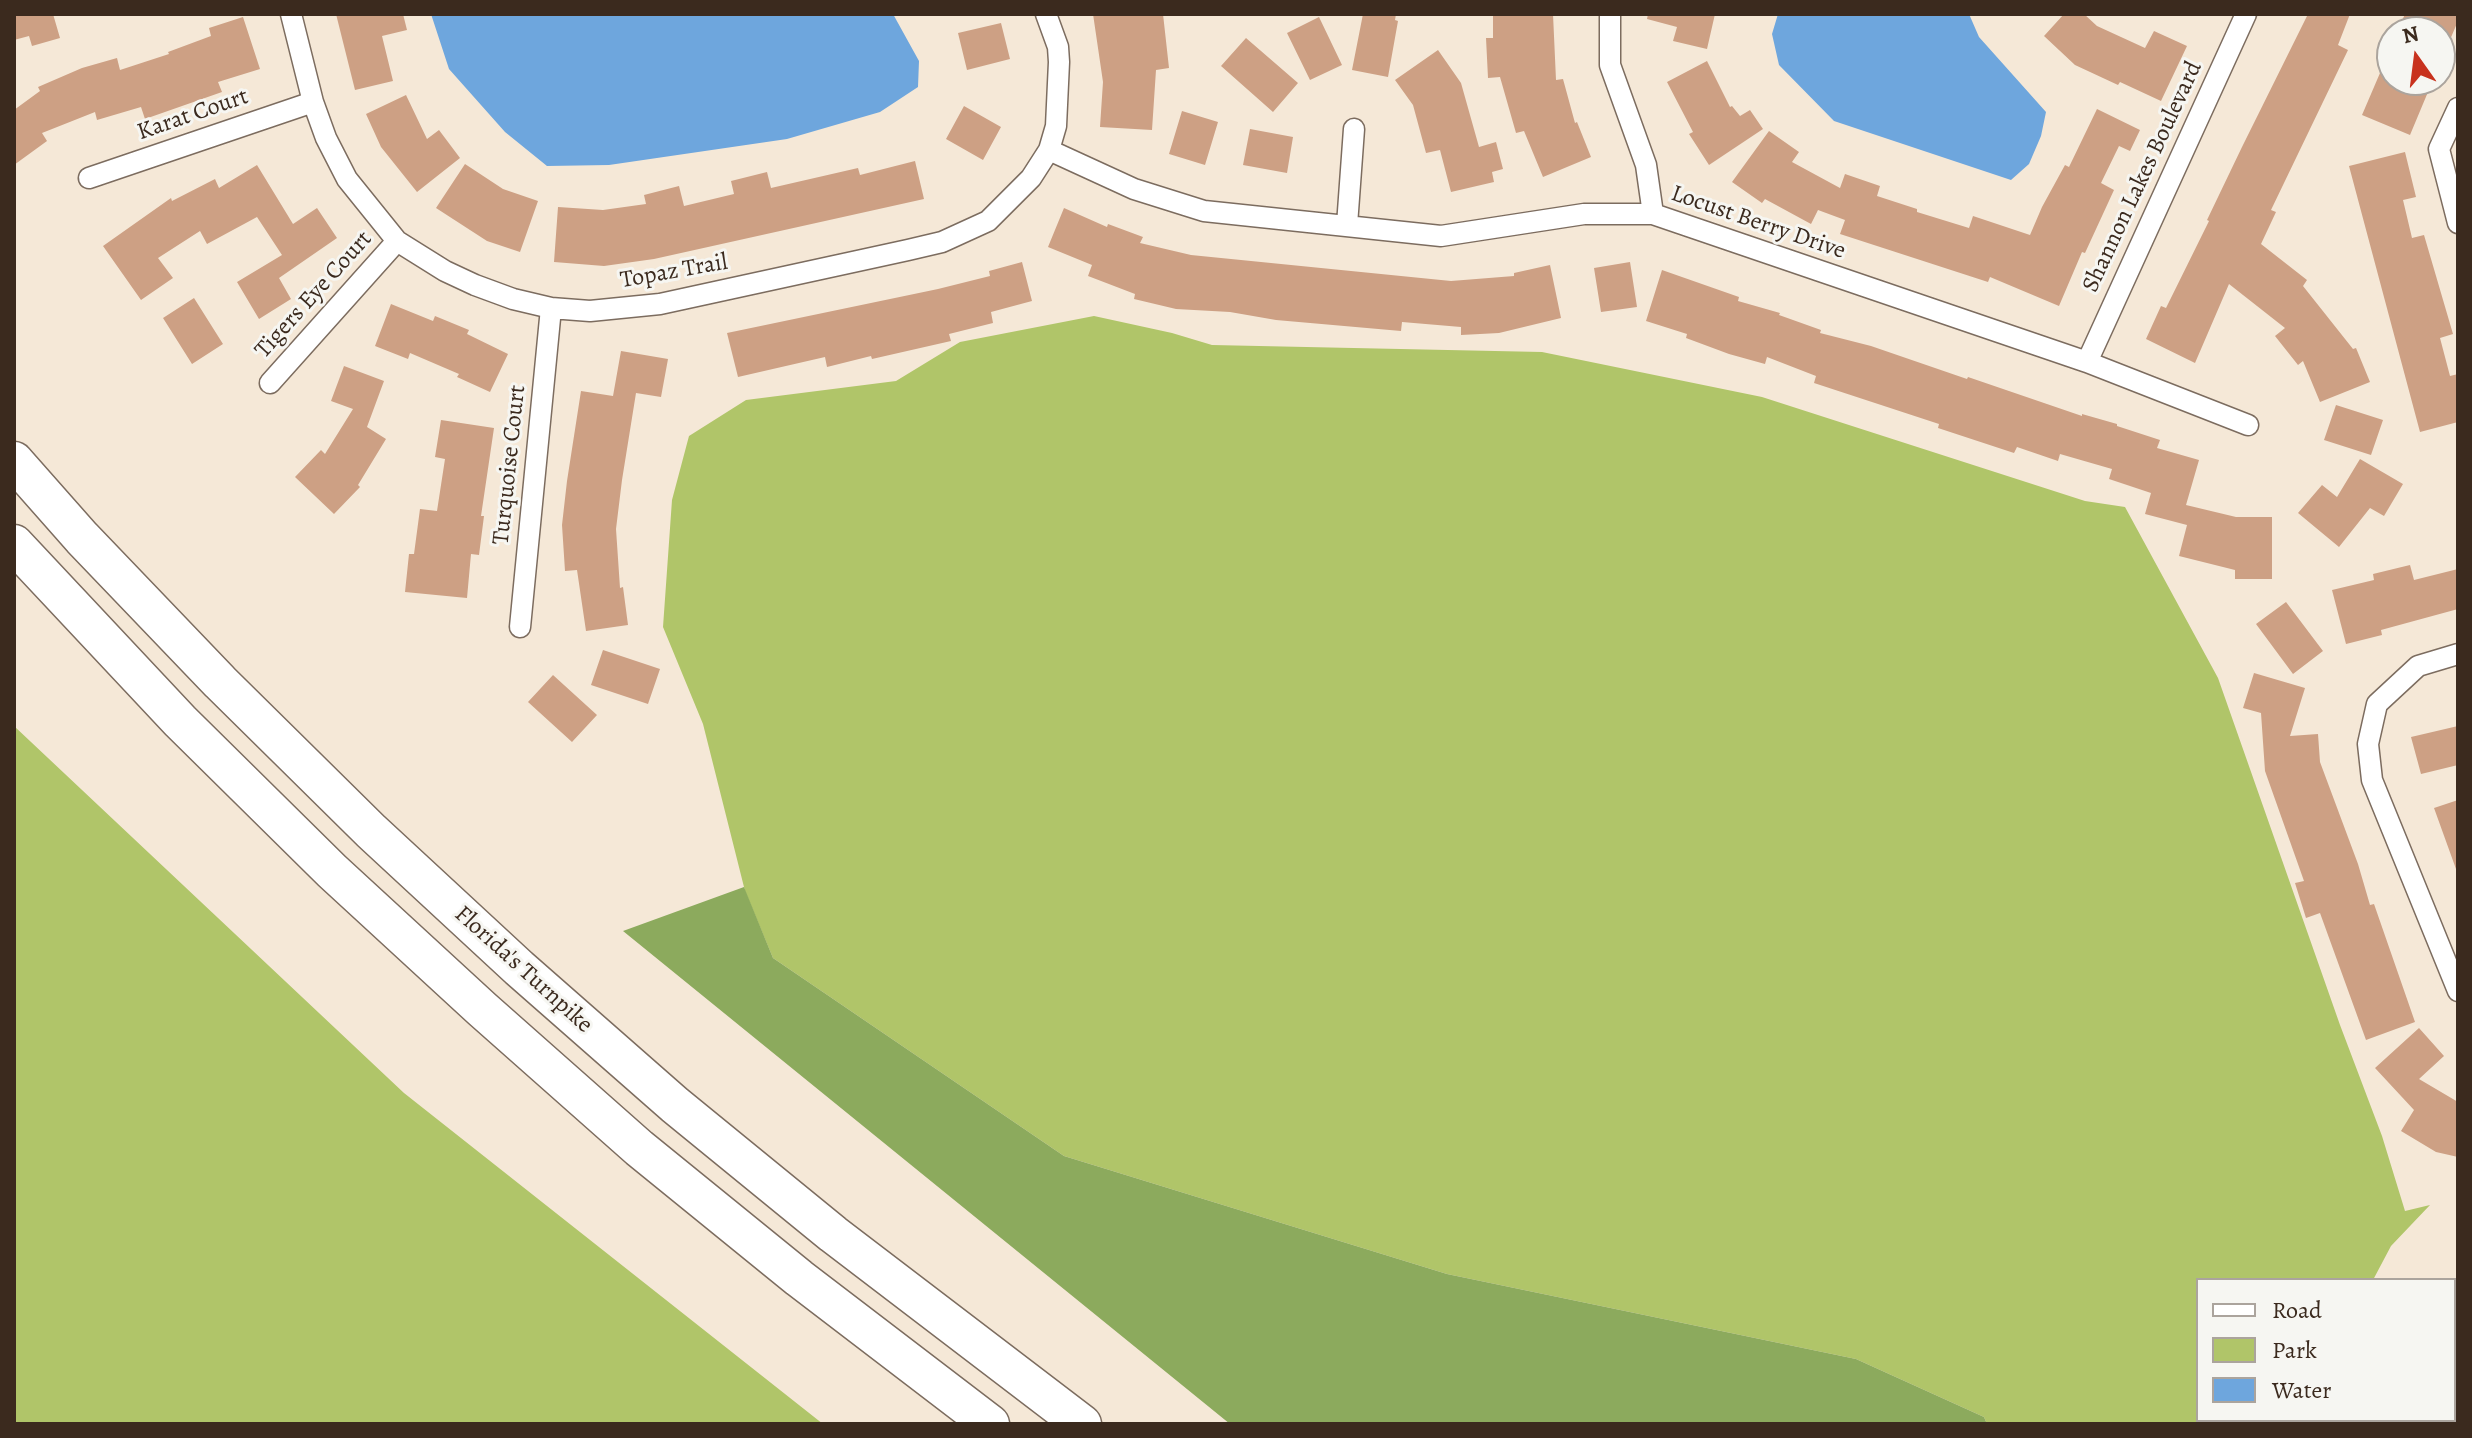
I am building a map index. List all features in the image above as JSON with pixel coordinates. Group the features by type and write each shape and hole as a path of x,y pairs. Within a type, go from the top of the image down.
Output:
{"highway":[{"name":"Florida's Turnpike","path":"14,461 82,538 220,682 371,831 519,968 675,1105 784,1195 1082,1424"},
{"path":"14,544 191,732 332,871 482,1009 651,1158 799,1278 990,1424"}],"street":[{"name":"Topaz Trail","path":"291,14 313,102 326,138 347,179 397,241 445,271 513,299 551,308 590,311 660,304 942,242 988,221 1031,178 1049,150 1057,116 1059,62 1058,47 1046,14"},
{"path":"1610,14 1610,65 1646,165 1653,214"},
{"name":"Shannon Lakes Boulevard","path":"2087,362 2243,15"},
{"name":"Karat Court","path":"89,178 313,102"},
{"path":"2458,108 2439,149 2458,223"},
{"path":"1347,225 1354,129"},
{"name":"Locust Berry Drive","path":"1049,150 1134,189 1204,211 1441,236 1584,214 1653,214 2087,362 2248,425"},
{"name":"Tigers Eye Court","path":"270,383 397,241"},
{"name":"Turquoise Court","path":"520,627 551,308"},
{"path":"2458,654 2418,666 2377,704 2368,744 2372,780 2458,991"}],"green space":[{"path":"1094,316 1212,345 1542,352 1762,397 2085,501 2125,507 2218,678 2382,1136 2405,1211 2430,1205 2391,1246 2374,1278 2196,1278 2196,1422 2397,1424 1987,1424 1984,1417 1856,1359 1447,1274 1064,1156 773,958 745,891 703,724 663,627 672,500 689,436 746,400 896,381 960,342"},
{"path":"14,726 404,1093 823,1424 14,1424"},
{"path":"744,887 773,958 1064,1156 1447,1274 1856,1359 1984,1417 1987,1424 1230,1424 623,931"}],"water":[{"path":"431,14 893,14 919,61 918,87 880,112 787,139 609,165 547,166 505,132 449,69"},
{"path":"1778,14 1969,14 1979,37 2046,112 2041,136 2029,164 2011,180 1834,121 1779,65 1772,34"}],"building":[{"path":"14,14 53,14 60,38 32,46 29,36 14,40"},
{"path":"336,14 403,14 407,30 382,36 393,81 355,90"},
{"path":"1093,14 1163,14 1169,68 1156,70 1152,130 1100,127 1103,82"},
{"path":"1363,14 1396,14 1395,20 1398,21 1388,77 1352,70"},
{"path":"1493,14 1553,14 1556,80 1563,79 1575,123 1591,157 1543,177 1524,131 1516,133 1500,77 1488,78 1486,38 1493,38"},
{"path":"1648,14 1715,14 1707,49 1673,41 1677,27 1647,19"},
{"path":"2064,14 2084,14 2097,26 2145,48 2154,31 2187,46 2161,101 2075,65 2044,36"},
{"path":"2308,14 2350,14 2338,45 2348,50 2271,210 2276,212 2261,244 2307,280 2303,286 2353,349 2356,348 2370,382 2320,402 2303,361 2298,365 2275,336 2285,328 2229,284 2195,363 2146,339 2161,306 2166,308"},
{"path":"2458,14 2458,21 2456,26 2456,16 2404,16"},
{"path":"243,17 260,69 218,82 222,92 145,119 141,107 97,120 95,112 42,133 47,141 14,165 14,110 40,91 38,87 82,68 117,58 120,70 169,54 211,36 209,28"},
{"path":"1319,17 1342,65 1310,80 1287,33"},
{"path":"1001,23 1010,59 967,70 958,33"},
{"path":"1246,38 1298,83 1273,112 1221,66"},
{"path":"1438,50 1461,83 1479,147 1496,142 1503,169 1492,172 1494,182 1451,192 1440,150 1426,153 1413,105 1395,80"},
{"path":"1707,61 1730,107 1740,116 1750,110 1763,129 1709,165 1689,134 1693,132 1667,82"},
{"path":"2376,82 2376,96 2426,96 2410,135 2362,115"},
{"path":"406,95 427,139 439,130 460,158 417,192 381,147 366,114"},
{"path":"964,106 1001,127 983,160 946,139"},
{"path":"2097,109 2140,130 2130,151 2119,146 2101,183 2114,190 2059,306 1990,277 1988,282 1840,234 1845,220 1818,210 1811,224 1765,199 1762,203 1732,182 1769,131 1799,152 1792,162 1840,188 1845,174 1880,186 1877,196 1917,209 1917,212 1969,228 1973,216 2030,235 2042,207 2065,165 2069,167"},
{"path":"1182,111 1218,122 1205,165 1169,154"},
{"path":"1250,129 1293,137 1287,173 1243,165"},
{"path":"2405,152 2416,197 2403,200 2412,238 2424,235 2453,334 2440,338 2450,376 2458,374 2458,422 2420,432 2349,166"},
{"path":"915,161 924,199 654,259 604,266 554,262 558,207 603,210 646,204 644,195 679,186 684,206 734,194 731,181 767,172 771,188 858,168 860,175"},
{"path":"465,164 503,189 538,201 520,252 487,241 436,208"},
{"path":"257,165 293,224 317,208 337,238 279,278 291,299 259,319 237,282 282,255 257,217 207,244 200,231 158,258 173,278 141,300 103,246 171,198 172,201 215,179 219,188"},
{"path":"1064,208 1107,227 1108,224 1143,237 1140,243 1191,255 1451,281 1514,276 1514,273 1550,265 1561,318 1499,333 1461,335 1461,327 1402,322 1401,331 1176,309 1134,299 1135,294 1088,276 1092,265 1048,247"},
{"path":"1022,262 1032,301 991,312 993,323 949,334 951,341 827,367 825,357 738,377 727,333 938,289 990,276 989,271"},
{"path":"1630,262 1637,307 1601,312 1594,268"},
{"path":"1662,270 1739,297 1738,301 1780,313 1821,330 1820,333 1871,346 2160,440 2157,448 2199,460 2186,505 2236,517 2272,517 2272,579 2235,579 2235,570 2179,556 2187,525 2145,514 2151,493 2109,479 2112,469 2060,454 2058,461 2017,447 2014,453 1938,428 1939,424 1814,383 1816,376 1767,357 1765,364 1729,354 1686,338 1687,334 1646,321"},
{"path":"194,298 223,344 192,364 163,318"},
{"path":"391,304 433,321 435,316 469,330 467,334 508,354 490,392 457,377 459,374 410,353 408,359 375,346"},
{"path":"621,351 668,359 661,397 636,393 622,480 616,529 620,588 623,587 628,625 586,631 577,570 565,571 562,525 567,481 581,391 613,396"},
{"path":"344,366 384,381 367,427 386,439 358,485 360,487 334,514 295,477 321,450 325,454 353,409 331,401"},
{"path":"2336,405 2383,420 2371,455 2324,440"},
{"path":"441,420 494,428 481,516 484,516 479,555 471,554 467,598 405,592 409,554 414,554 420,509 437,511 445,459 435,457"},
{"path":"2360,459 2403,484 2384,516 2370,508 2339,547 2298,513 2322,485 2337,497"},
{"path":"2410,565 2414,580 2458,569 2458,609 2381,630 2382,635 2346,644 2332,590 2374,580 2373,574"},
{"path":"2286,602 2323,651 2293,674 2256,624"},
{"path":"603,650 660,669 648,704 591,685"},
{"path":"2254,673 2305,688 2290,736 2318,734 2320,762 2415,1022 2366,1040 2320,913 2306,918 2295,883 2304,881 2265,771 2261,713 2243,708"},
{"path":"553,675 597,715 572,742 528,702"},
{"path":"2458,726 2458,765 2421,774 2411,737"},
{"path":"2458,800 2458,869 2456,869 2434,808"},
{"path":"2419,1028 2444,1056 2419,1079 2458,1102 2458,1157 2436,1152 2401,1131 2414,1110 2375,1068"}]}
